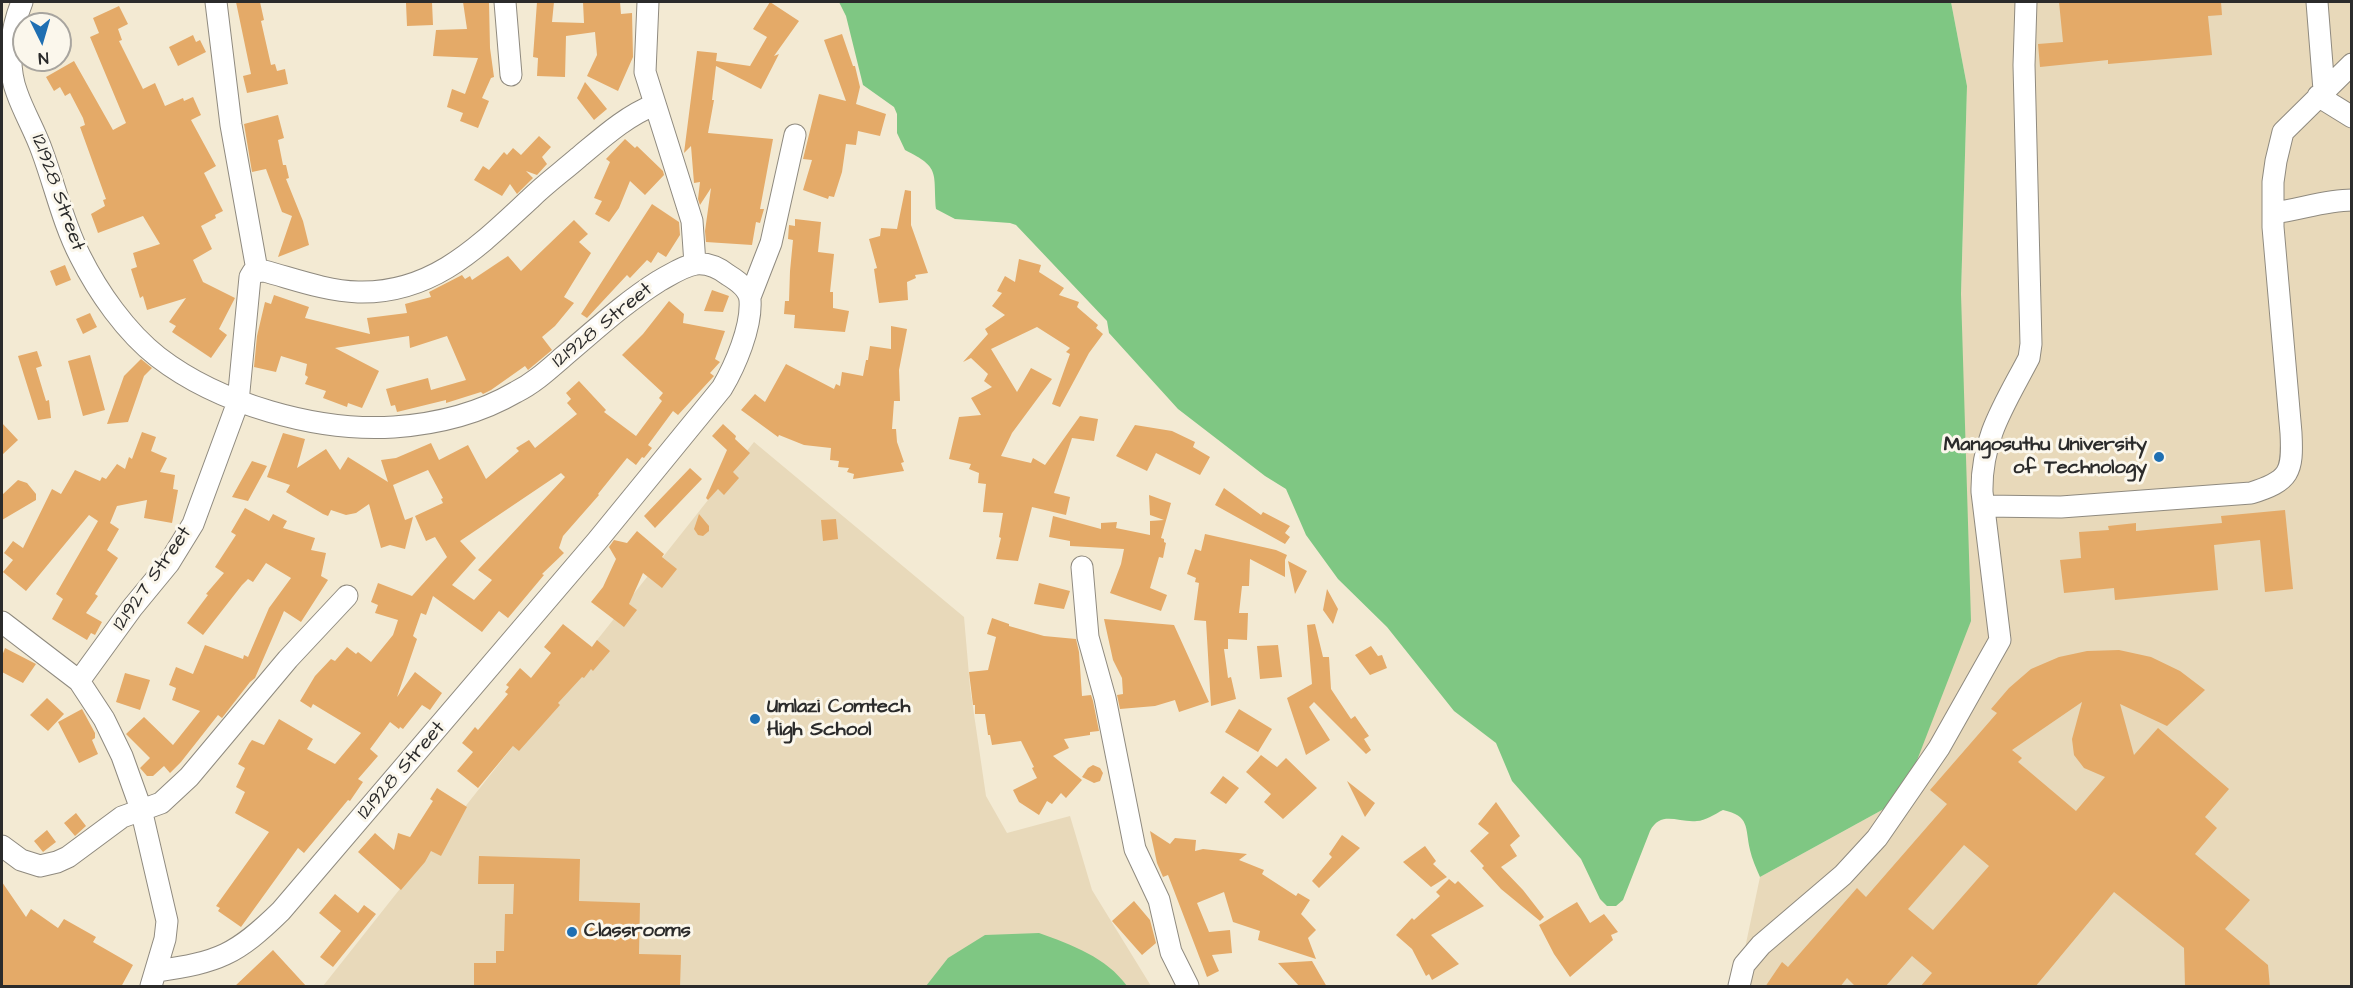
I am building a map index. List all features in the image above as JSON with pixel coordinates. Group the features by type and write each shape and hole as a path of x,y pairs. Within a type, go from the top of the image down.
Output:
{"street":[{"name":"121928 Street","path":"22,2 12,39 11,60 16,91 38,138 69,232 80,256 98,287 120,317 150,350 176,369 238,402 300,419 351,426 392,427 433,422 487,408 537,379 639,293 668,275 695,264"},
{"path":"216,2 231,125 257,270 330,289 358,292 385,290 410,284 463,259 532,196 590,148 635,114 654,105"},
{"path":"505,2 511,75"},
{"path":"648,2 645,72 692,221 695,264 707,265 726,272 743,286 750,297"},
{"path":"1739,987 1744,965 1761,945 1843,875 1877,838 1939,748 2000,640 1982,472 1989,435 2029,358 2031,344 2024,76 2026,2"},
{"path":"2317,2 2321,93 2352,117"},
{"path":"1984,506 2061,507 2251,493 2280,482 2291,466 2292,453 2273,213 2273,182 2283,132 2352,64"},
{"name":"121928 Street","path":"154,979 228,954 253,939 281,911 675,448 722,388 733,369 740,350 749,314 750,297 771,243 795,135"},
{"path":"2273,213 2331,201 2352,200"},
{"name":"121927 Street","path":"79,681 132,608 169,563 193,524 238,402 250,277 257,270"},
{"path":"1082,567 1088,638 1105,698 1135,849 1160,900 1171,952 1188,987"},
{"path":"2,846 21,860 40,866 57,862 68,857 122,817 160,803 177,789 216,747 288,659 347,596"},
{"path":"2,622 79,681 89,694 122,756 141,809 167,921 154,979"}],"shaded area":[{"name":"Mangosuthu University of Technology","path":"1951,2 2351,2 2351,986 1737,986 1760,877 1902,799 1961,294 1967,86"},
{"name":"Umlazi Comtech High School","path":"754,442 964,617 970,687 986,796 1007,833 1070,816 1092,890 1151,986 323,986"}],"green space":[{"path":"839,2 1951,2 1967,86 1961,294 1971,621 1902,799 1760,877 1754,864 1745,824 1732,812 1723,810 1700,821 1665,819 1659,821 1650,831 1623,900 1616,906 1607,906 1600,899 1581,859 1512,781 1496,743 1454,711 1387,627 1338,579 1306,535 1286,489 1265,476 1178,409 1109,333 1107,321 1016,225 955,219 936,209 933,172 925,162 905,150 897,133 897,114 894,107 863,85 846,16"},
{"path":"1039,933 1076,947 1099,960 1119,976 1127,986 926,986 948,958 985,935"}],"building":[{"path":"236,2 260,2 264,20 261,21 271,65 275,64 277,71 285,69 288,84 247,93 243,76 251,74"},
{"path":"432,2 433,25 407,26 406,3"},
{"path":"463,2 489,2 490,48 494,77 491,78 482,98 489,101 478,128 460,121 463,113 447,107 452,89 465,94 478,58 433,56 436,30 467,29"},
{"path":"537,2 554,2 552,22 584,23 583,2 620,2 621,14 632,13 633,57 618,91 587,76 597,55 595,32 566,36 565,77 537,76 538,58 533,57"},
{"path":"770,2 799,21 774,56 779,54 761,89 716,66 712,100 714,100 708,133 773,139 760,209 764,209 760,223 756,222 752,245 706,242 705,231 711,188 700,205 698,199 700,182 694,183 691,146 684,153 697,51 717,53 716,61 750,66 767,37 753,29"},
{"path":"2059,2 2221,2 2222,15 2208,16 2212,55 2108,64 2108,60 2040,67 2038,44 2063,42"},
{"path":"119,6 128,24 118,29 122,40 119,41 143,89 155,83 165,106 183,98 184,101 193,97 201,115 191,120 216,166 204,173 223,211 215,215 216,218 201,226 212,249 193,260 203,282 235,298 219,329 227,335 211,358 172,332 176,326 169,322 186,298 147,310 143,296 140,298 131,269 137,267 133,253 160,244 143,216 98,233 91,214 105,206 103,200 106,199 80,127 85,125 83,118 70,93 65,96 60,87 54,91 46,77 55,72 72,72 74,61 113,130 126,123 90,37 99,33 93,18"},
{"path":"842,34 853,66 855,66 860,87 856,104 886,114 880,136 858,131 856,145 846,144 842,172 834,197 829,196 828,199 803,190 812,160 803,159 819,94 846,101 824,40"},
{"path":"193,35 196,42 200,40 206,52 178,66 169,47"},
{"path":"585,82 607,109 594,120 577,98"},
{"path":"278,115 284,138 278,140 283,165 286,165 289,178 286,179 303,221 309,245 278,257 292,216 282,212 266,169 252,172 244,124"},
{"path":"539,136 551,147 542,157 547,164 537,175 526,171 533,178 517,194 510,184 502,196 474,180 483,166 489,170 504,152 507,155 513,148 521,155"},
{"path":"625,139 635,148 637,146 663,171 664,175 645,195 630,181 619,208 609,222 595,214 602,201 594,198 610,162 606,159"},
{"path":"905,190 911,191 911,225 928,273 915,275 916,278 907,282 908,300 879,303 874,269 877,268 869,239 880,236 881,228 897,229"},
{"path":"652,204 679,222 680,235 666,257 658,252 651,263 647,260 630,278 627,275 587,318 581,314"},
{"path":"795,219 821,222 818,252 834,254 830,292 833,292 833,308 849,311 845,332 794,328 795,315 784,314 785,301 789,301 793,240 788,239 789,225 795,226"},
{"path":"574,220 588,234 579,242 591,253 564,297 574,303 555,326 542,337 552,350 528,370 525,366 483,394 481,392 446,403 446,400 397,412 395,405 391,406 386,389 428,378 431,390 466,380 447,336 410,348 409,336 335,348 379,371 362,408 348,403 347,407 323,398 326,391 305,384 308,377 305,375 307,364 281,356 276,372 254,367 257,336 265,302 271,304 274,295 309,307 305,318 370,334 367,318 407,313 405,304 431,297 429,292 462,275 465,279 470,276 472,280 508,256 521,271"},
{"path":"1019,259 1041,265 1039,272 1064,288 1059,295 1079,302 1077,307 1098,325 1096,328 1103,334 1089,353 1060,407 1052,404 1070,354 1066,352 1070,348 1037,327 991,349 1017,392 1031,368 1052,379 1012,433 1001,456 1031,463 1033,458 1045,465 1080,416 1098,419 1094,441 1072,438 1054,493 1070,497 1066,515 1032,507 1018,561 996,559 1003,513 983,512 986,484 978,483 979,473 969,469 971,464 949,459 959,417 981,415 971,398 992,387 984,381 988,374 971,358 963,362 988,334 985,329 1005,315 992,306 1002,293 997,291 1005,276 1015,282"},
{"path":"65,265 71,280 56,286 50,271"},
{"path":"712,290 729,296 723,312 704,311"},
{"path":"669,301 684,314 683,323 725,331 715,359 720,362 710,373 714,376 678,415 673,411 648,445 652,448 644,458 642,457 636,465 627,458 599,495 563,536 559,548 564,553 542,574 544,575 508,618 499,611 482,632 433,596 426,615 421,613 413,636 417,639 397,697 415,672 442,693 430,710 422,705 403,729 400,727 399,729 390,722 370,749 378,756 358,779 363,782 350,801 348,800 304,853 298,848 241,927 218,911 220,908 216,906 269,832 235,813 245,792 236,787 245,768 238,764 249,744 252,740 264,745 279,719 313,739 307,749 335,764 361,733 313,704 311,708 300,701 315,676 331,659 335,661 347,647 371,662 393,635 398,620 375,613 378,605 371,602 378,583 412,596 447,557 435,537 426,541 415,516 443,503 441,499 443,498 428,470 393,485 405,520 413,517 405,549 390,545 381,548 369,504 356,513 346,515 331,510 328,516 286,492 290,485 267,477 283,433 305,439 297,468 326,449 340,470 348,457 388,482 381,460 396,458 431,443 439,460 468,445 486,479 519,451 516,448 529,440 535,448 577,414 567,403 571,399 566,393 579,381 606,410 604,412 636,436 662,401 659,398 663,393 622,355 643,334","holes":["561,473 565,477 478,570 492,580 474,600 452,585 476,558 460,541"]},
{"path":"90,313 97,327 83,334 76,319"},
{"path":"891,326 907,329 899,370 900,401 894,401 892,429 896,429 904,471 853,479 854,474 847,472 849,468 838,467 839,461 830,460 831,448 804,445 779,435 778,437 741,410 755,394 765,402 786,364 834,389 836,384 840,386 842,372 863,376 870,346 891,349"},
{"path":"37,351 42,366 36,368 46,401 49,400 51,418 38,420 18,356"},
{"path":"90,355 105,410 83,416 68,361"},
{"path":"141,359 152,368 144,376 128,422 107,424 124,376"},
{"path":"2,423 18,440 2,455"},
{"path":"723,424 750,453 733,472 739,478 724,495 718,489 708,500 706,498 727,450 712,436"},
{"path":"1135,425 1172,431 1195,442 1193,447 1210,457 1200,475 1156,453 1147,471 1116,456"},
{"path":"142,432 156,437 151,451 167,458 160,472 175,475 173,489 178,490 172,523 144,518 147,500 117,506 110,523 119,529 107,550 118,558 95,594 98,596 86,613 102,622 95,635 91,633 87,640 52,619 63,599 56,594 98,521 89,515 26,591 3,572 13,560 4,553 13,541 23,548 52,489 61,494 75,470 100,481 102,477 106,479 117,464 125,469 129,457 132,459"},
{"path":"252,461 267,466 248,501 232,497"},
{"path":"690,468 702,479 655,528 644,516"},
{"path":"18,480 27,483 36,494 36,500 2,520 2,495"},
{"path":"1224,488 1261,515 1263,512 1290,526 1285,533 1290,537 1285,544 1215,505"},
{"path":"1149,495 1171,503 1161,538 1166,543 1163,558 1159,557 1150,588 1167,595 1161,611 1110,593 1124,549 1070,546 1070,541 1049,537 1053,516 1101,529 1101,523 1117,522 1116,528 1150,535 1150,521 1164,520 1150,515"},
{"path":"245,508 269,521 273,514 287,521 283,528 315,538 311,550 326,553 321,576 328,580 301,622 284,611 255,678 222,718 218,715 170,773 164,766 153,776 147,776 140,768 150,758 126,734 144,717 173,745 200,711 172,700 176,688 169,685 176,667 193,674 205,645 243,659 244,655 248,657 269,608 291,578 266,563 253,582 248,579 242,585 203,635 187,623 208,595 206,594 224,573 215,567 236,535 231,532"},
{"path":"2285,510 2293,589 2265,592 2260,540 2214,545 2218,590 2115,600 2114,588 2064,593 2060,560 2081,558 2079,532 2109,530 2108,526 2136,523 2136,531 2222,523 2221,516"},
{"path":"699,514 709,526 709,531 703,536 698,535 694,529"},
{"path":"836,519 838,539 823,541 821,520"},
{"path":"637,531 664,554 662,557 677,569 662,588 643,573 629,604 637,610 624,627 591,602 603,587 616,559 609,547 614,540 627,543"},
{"path":"1205,534 1276,550 1287,555 1285,577 1250,559 1249,586 1242,586 1239,613 1248,613 1247,640 1228,639 1228,649 1224,649 1228,678 1231,677 1236,699 1211,706 1206,621 1194,620 1199,583 1195,582 1196,578 1187,574 1195,549 1201,551"},
{"path":"1288,561 1307,571 1295,594"},
{"path":"1039,583 1070,591 1064,609 1034,604"},
{"path":"1327,589 1338,609 1333,624 1323,610"},
{"path":"992,618 1009,624 1009,626 1044,636 1076,639 1082,696 1091,695 1093,701 1099,731 1090,732 1090,735 1064,739 1069,748 1053,756 1082,780 1066,798 1061,793 1052,804 1047,801 1039,815 1019,802 1013,790 1037,778 1021,741 992,745 985,714 975,714 969,672 988,670 996,637 987,634"},
{"path":"1104,619 1174,625 1209,702 1179,712 1175,700 1155,706 1120,709 1117,695 1123,694 1122,678 1113,660"},
{"path":"563,624 592,647 597,640 610,651 593,671 591,669 584,678 582,677 558,703 560,705 519,751 513,746 478,788 457,771 473,752 462,743 475,727 478,730 508,694 505,692 509,687 506,685 520,668 531,678 551,653 544,647"},
{"path":"1315,624 1323,657 1329,657 1331,689 1351,719 1355,716 1369,736 1364,739 1371,750 1366,754 1314,702 1309,707 1330,740 1306,755 1287,698 1312,684 1307,625"},
{"path":"1278,645 1282,677 1260,679 1257,646"},
{"path":"1371,646 1378,656 1382,655 1387,668 1370,675 1355,655"},
{"path":"5,648 36,664 23,683 2,672 2,656"},
{"path":"2119,650 2151,657 2180,671 2205,690 2167,726 2120,704 2134,755 2158,728 2229,789 2205,817 2217,828 2195,854 2250,900 2225,929 2268,965 2270,987 2185,987 2184,948 2114,892 2035,987 1920,987 1932,973 1912,956 1885,987 1856,987 1847,978 1840,987 1765,987 1782,962 1788,967 1857,888 1866,897 1947,804 1930,790 1997,713 1991,709 2009,688 2031,669 2059,657 2087,651","holes":["2082,702 2072,739 2074,755 2084,768 2105,777 2076,811 2018,762 2022,758 2012,750","1964,845 1989,866 1933,930 1908,909"]},
{"path":"125,673 150,680 140,710 116,702"},
{"path":"47,698 64,714 48,731 30,715"},
{"path":"82,709 95,733 95,738 92,740 98,754 79,763 58,722"},
{"path":"1239,709 1272,729 1258,752 1225,732"},
{"path":"1261,755 1277,767 1286,758 1317,788 1283,819 1264,802 1271,794 1246,772"},
{"path":"1093,765 1100,768 1103,773 1100,781 1094,783 1082,777"},
{"path":"1223,776 1239,788 1226,804 1210,793"},
{"path":"1347,781 1375,803 1365,817"},
{"path":"437,788 467,807 441,856 431,851 425,862 401,890 358,852 375,833 394,850 398,833 410,837 433,801 430,799"},
{"path":"1496,802 1520,836 1510,845 1517,856 1501,867 1544,917 1540,921 1501,889 1470,851 1489,833 1478,824"},
{"path":"76,813 86,826 75,836 64,823"},
{"path":"47,830 56,842 43,852 34,841"},
{"path":"1150,831 1170,844 1175,838 1196,840 1195,851 1203,849 1247,854 1239,860 1264,870 1262,874 1296,896 1298,893 1310,900 1301,914 1316,930 1308,938 1316,959 1258,940 1260,931 1233,922 1224,892 1197,903 1209,932 1230,930 1232,953 1212,955 1219,971 1207,977 1168,875 1163,877 1157,863"},
{"path":"1342,835 1360,848 1319,888 1312,881 1332,857 1329,854"},
{"path":"1425,846 1436,861 1433,864 1447,877 1431,887 1403,862"},
{"name":"Classrooms","path":"479,856 580,859 579,901 640,903 639,954 681,955 680,987 474,987 474,963 496,963 496,951 504,951 505,914 513,914 514,884 478,884"},
{"path":"1449,879 1455,884 1458,881 1484,906 1431,935 1459,964 1432,980 1429,974 1426,976 1412,949 1396,935 1412,918 1414,920 1440,896 1436,892"},
{"path":"2,882 26,917 31,909 58,928 64,919 96,937 93,942 133,965 121,987 2,987"},
{"path":"335,894 358,913 364,905 376,914 333,967 320,957 341,931 319,913"},
{"path":"1134,901 1150,920 1156,943 1142,955 1112,921"},
{"path":"1577,902 1590,923 1604,914 1618,932 1611,935 1613,940 1570,977 1554,954 1539,925"},
{"path":"273,950 307,987 234,987"},
{"path":"1312,961 1327,987 1300,987 1278,963"}],"place":[{"name":"Mangosuthu University of Technology","path":"2159,457"},
{"name":"Umlazi Comtech High School","path":"755,719"},
{"name":"Classrooms","path":"572,932"}]}
